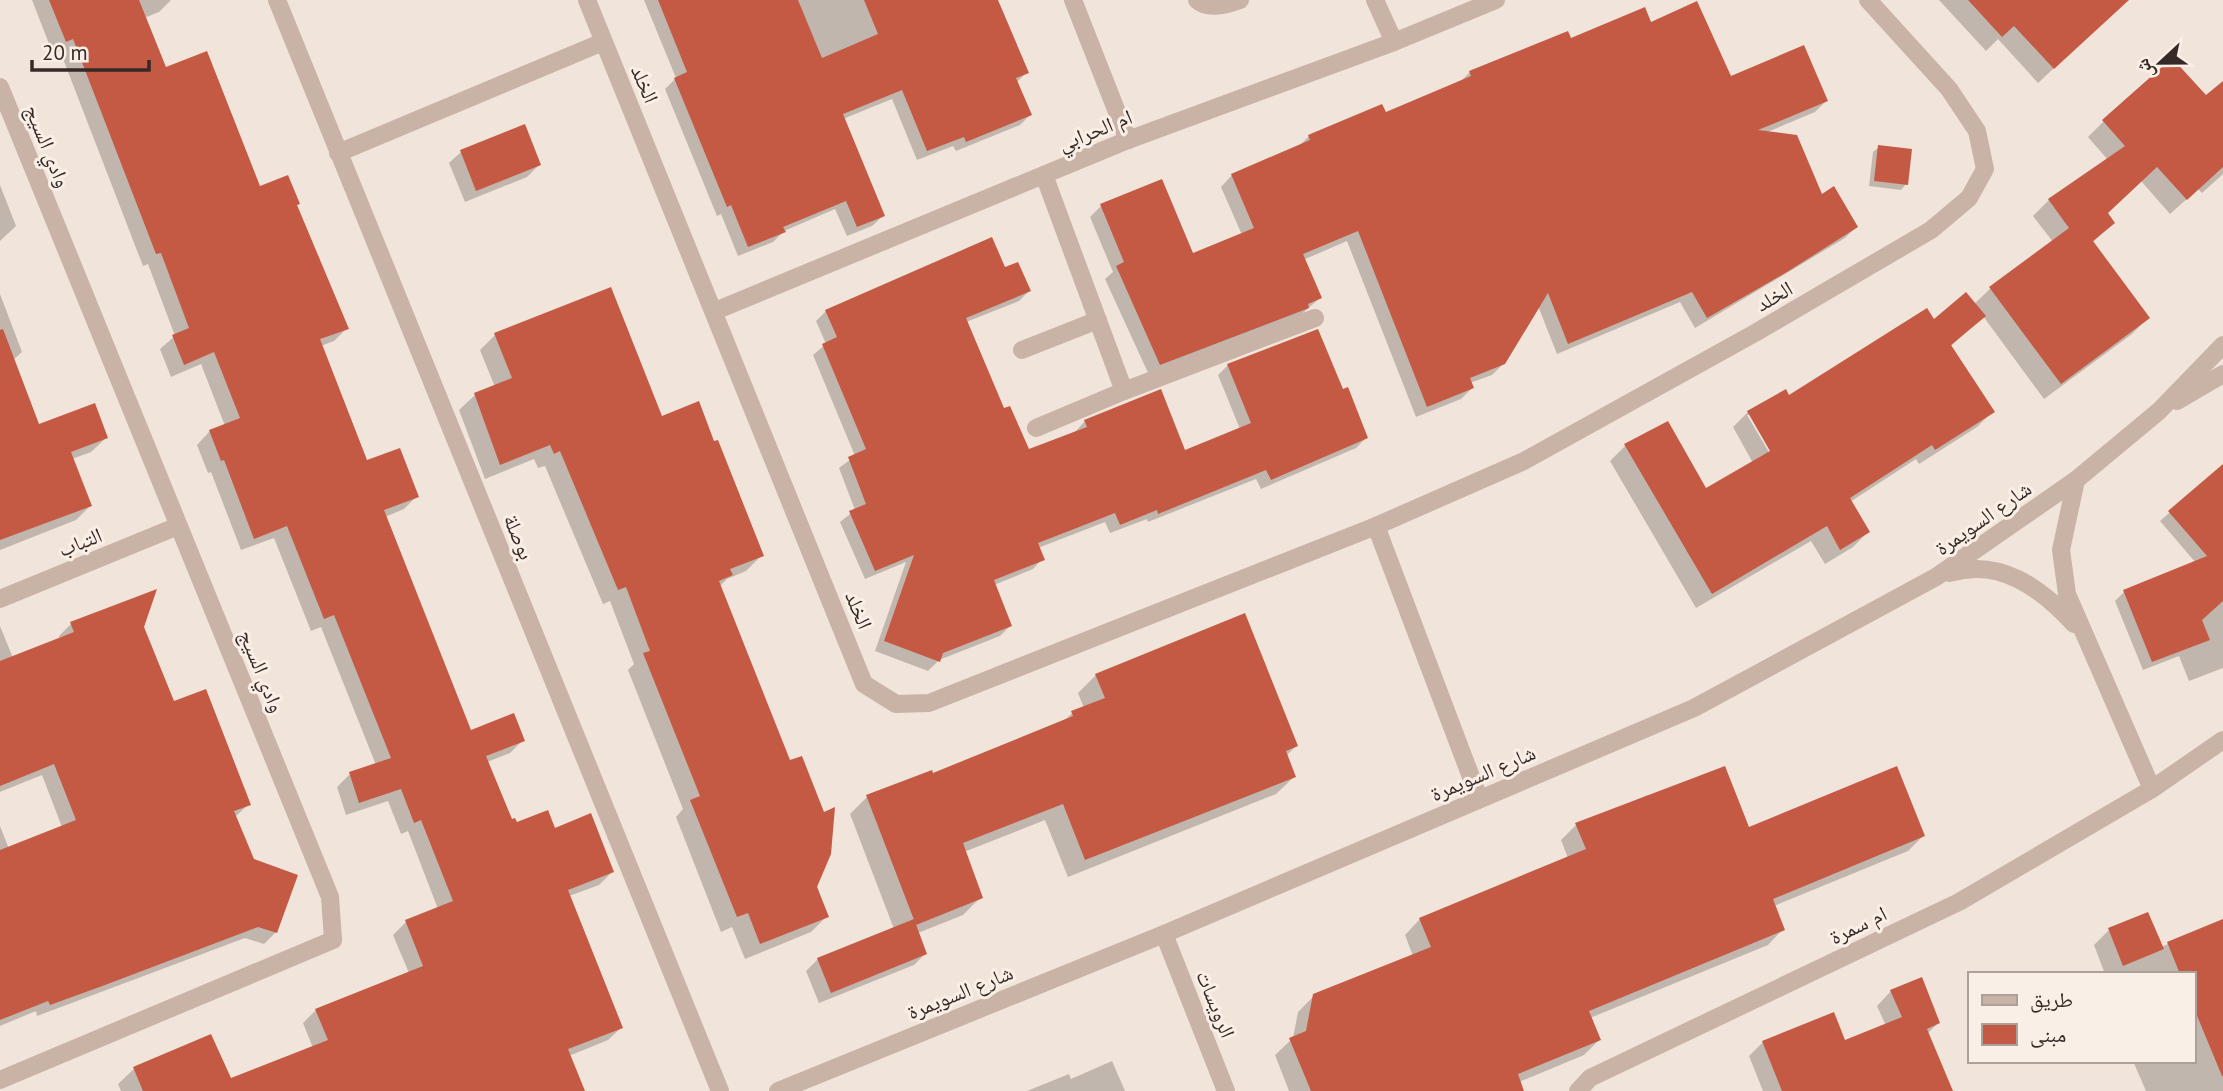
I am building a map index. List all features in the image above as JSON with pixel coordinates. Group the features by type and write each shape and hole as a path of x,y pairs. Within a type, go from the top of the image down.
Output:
{"street":[{"name":"بوصلة","path":"277,0 720,1091"},
{"name":"الخلد","path":"587,0 864,684 896,704 929,703 1376,526 1524,461 1731,347 1931,230 1969,198 1985,169 1977,131 1949,89 1868,0"},
{"path":"1073,0 1128,140"},
{"path":"1196,0 1202,5 1225,5 1240,0"},
{"path":"1375,0 1394,41"},
{"name":"ام الحرابي","path":"715,311 1128,140 1496,0"},
{"path":"338,153 603,42"},
{"name":"وادي السيج","path":"0,86 330,897 333,940 0,1080"},
{"path":"1044,175 1124,391"},
{"path":"1036,428 1124,391 1315,318"},
{"path":"1022,351 1098,320"},
{"name":"شارع السويمرة","path":"778,1091 1164,933 1694,708 1936,577 2076,480 2159,411 2223,345"},
{"name":"شارع السويمرة","path":"2159,411 2223,374"},
{"path":"2076,480 2062,550 2067,594 2081,632 2152,789"},
{"name":"التباب","path":"0,599 178,526"},
{"path":"1376,526 1479,798"},
{"path":"1936,577 1967,568 2013,575 2049,597 2081,632"},
{"name":"ام سمرة","path":"1578,1091 1590,1078 1959,902 2152,789 2223,740"},
{"name":"الرويسات","path":"1164,933 1226,1091"}],"building":[{"path":"49,0 139,0 166,67 207,51 260,186 288,175 300,204 297,205 349,329 320,339 367,460 400,448 419,497 384,510 471,730 514,713 525,741 486,756 512,819 515,818 517,822 548,810 555,828 591,813 614,872 568,890 623,1028 568,1049 585,1091 143,1091 133,1067 211,1034 231,1078 328,1040 315,1009 423,966 405,920 453,901 421,820 414,823 401,789 359,803 349,772 391,758 334,615 324,619 287,526 254,539 224,460 221,461 209,430 240,418 214,352 184,365 172,335 189,328 161,253 156,254 73,39 66,42"},
{"path":"658,0 798,0 822,58 878,34 864,0 998,0 1029,73 1016,78 1032,115 966,142 964,137 927,151 902,90 843,114 885,216 857,227 846,201 783,227 786,232 748,247 731,205 727,207 674,78 687,72"},
{"path":"1968,0 2129,0 2054,69 2014,26 2002,37"},
{"path":"1697,1 1731,76 1804,45 1828,101 1758,130 1797,135 1822,194 1834,186 1858,227 1707,318 1692,292 1568,344 1548,293 1505,364 1470,378 1474,388 1427,407 1358,231 1303,254 1322,298 1308,304 1309,308 1160,365 1116,266 1124,262 1100,204 1162,179 1193,253 1254,228 1231,174 1310,140 1308,135 1382,104 1386,112 1471,76 1469,71 1568,31 1571,38 1645,7 1651,22"},
{"path":"2172,58 2206,95 2223,81 2223,167 2187,200 2157,167 2108,213 2115,223 2093,241 2150,318 2061,384 1989,287 2069,228 2048,199 2125,146 2102,120"},
{"path":"525,124 541,165 476,191 460,150"},
{"path":"1878,145 1912,149 1908,185 1874,181"},
{"path":"992,237 1005,267 1018,262 1031,291 966,318 1004,408 1010,406 1029,449 1087,427 1084,420 1161,389 1185,450 1251,423 1227,364 1318,329 1343,389 1348,387 1368,438 1271,480 1266,470 1158,514 1157,510 1120,525 1115,513 1038,543 1045,560 994,580 1012,626 943,653 940,662 884,641 914,555 875,571 849,511 866,504 848,457 866,449 822,344 837,337 825,310"},
{"path":"611,287 662,416 699,401 714,441 718,440 764,556 730,569 733,575 719,581 790,760 802,756 824,812 835,807 831,854 817,887 829,917 760,944 748,913 737,917 690,800 700,796 643,653 650,651 626,587 618,590 560,451 554,454 550,445 500,465 474,393 512,378 494,333"},
{"path":"1966,292 1986,316 1951,345 1995,412 1935,450 1932,445 1850,498 1870,532 1840,550 1827,526 1712,594 1624,444 1668,421 1706,488 1770,451 1747,411 1786,389 1789,395 1927,308 1934,319"},
{"path":"3,329 39,424 95,403 108,438 71,452 92,506 0,540 0,330"},
{"path":"2223,464 2223,601 2202,620 2210,640 2152,662 2123,590 2207,556 2168,511"},
{"path":"157,589 144,627 174,701 206,689 251,805 234,811 254,859 298,875 277,933 258,927 50,1005 48,1001 0,1020 0,850 76,820 54,764 0,786 0,661 74,632 70,622"},
{"path":"1245,613 1298,746 1286,751 1296,777 1085,860 1063,804 963,843 983,898 916,925 866,795 932,770 933,773 1073,716 1071,711 1105,698 1095,674"},
{"path":"1725,766 1749,827 1897,766 1925,836 1773,899 1785,930 1589,1011 1601,1040 1518,1074 1524,1091 1311,1091 1289,1038 1306,1031 1313,994 1431,947 1419,918 1586,849 1575,823"},
{"path":"2148,912 2164,949 2123,966 2108,928"},
{"path":"914,919 927,954 831,993 817,958"},
{"path":"2223,919 2223,1076 2195,1011 2195,972 2179,972 2167,942"},
{"path":"1922,977 1940,1023 1927,1029 1953,1091 1782,1091 1762,1041 1834,1012 1845,1040 1902,1017 1890,990"}]}
